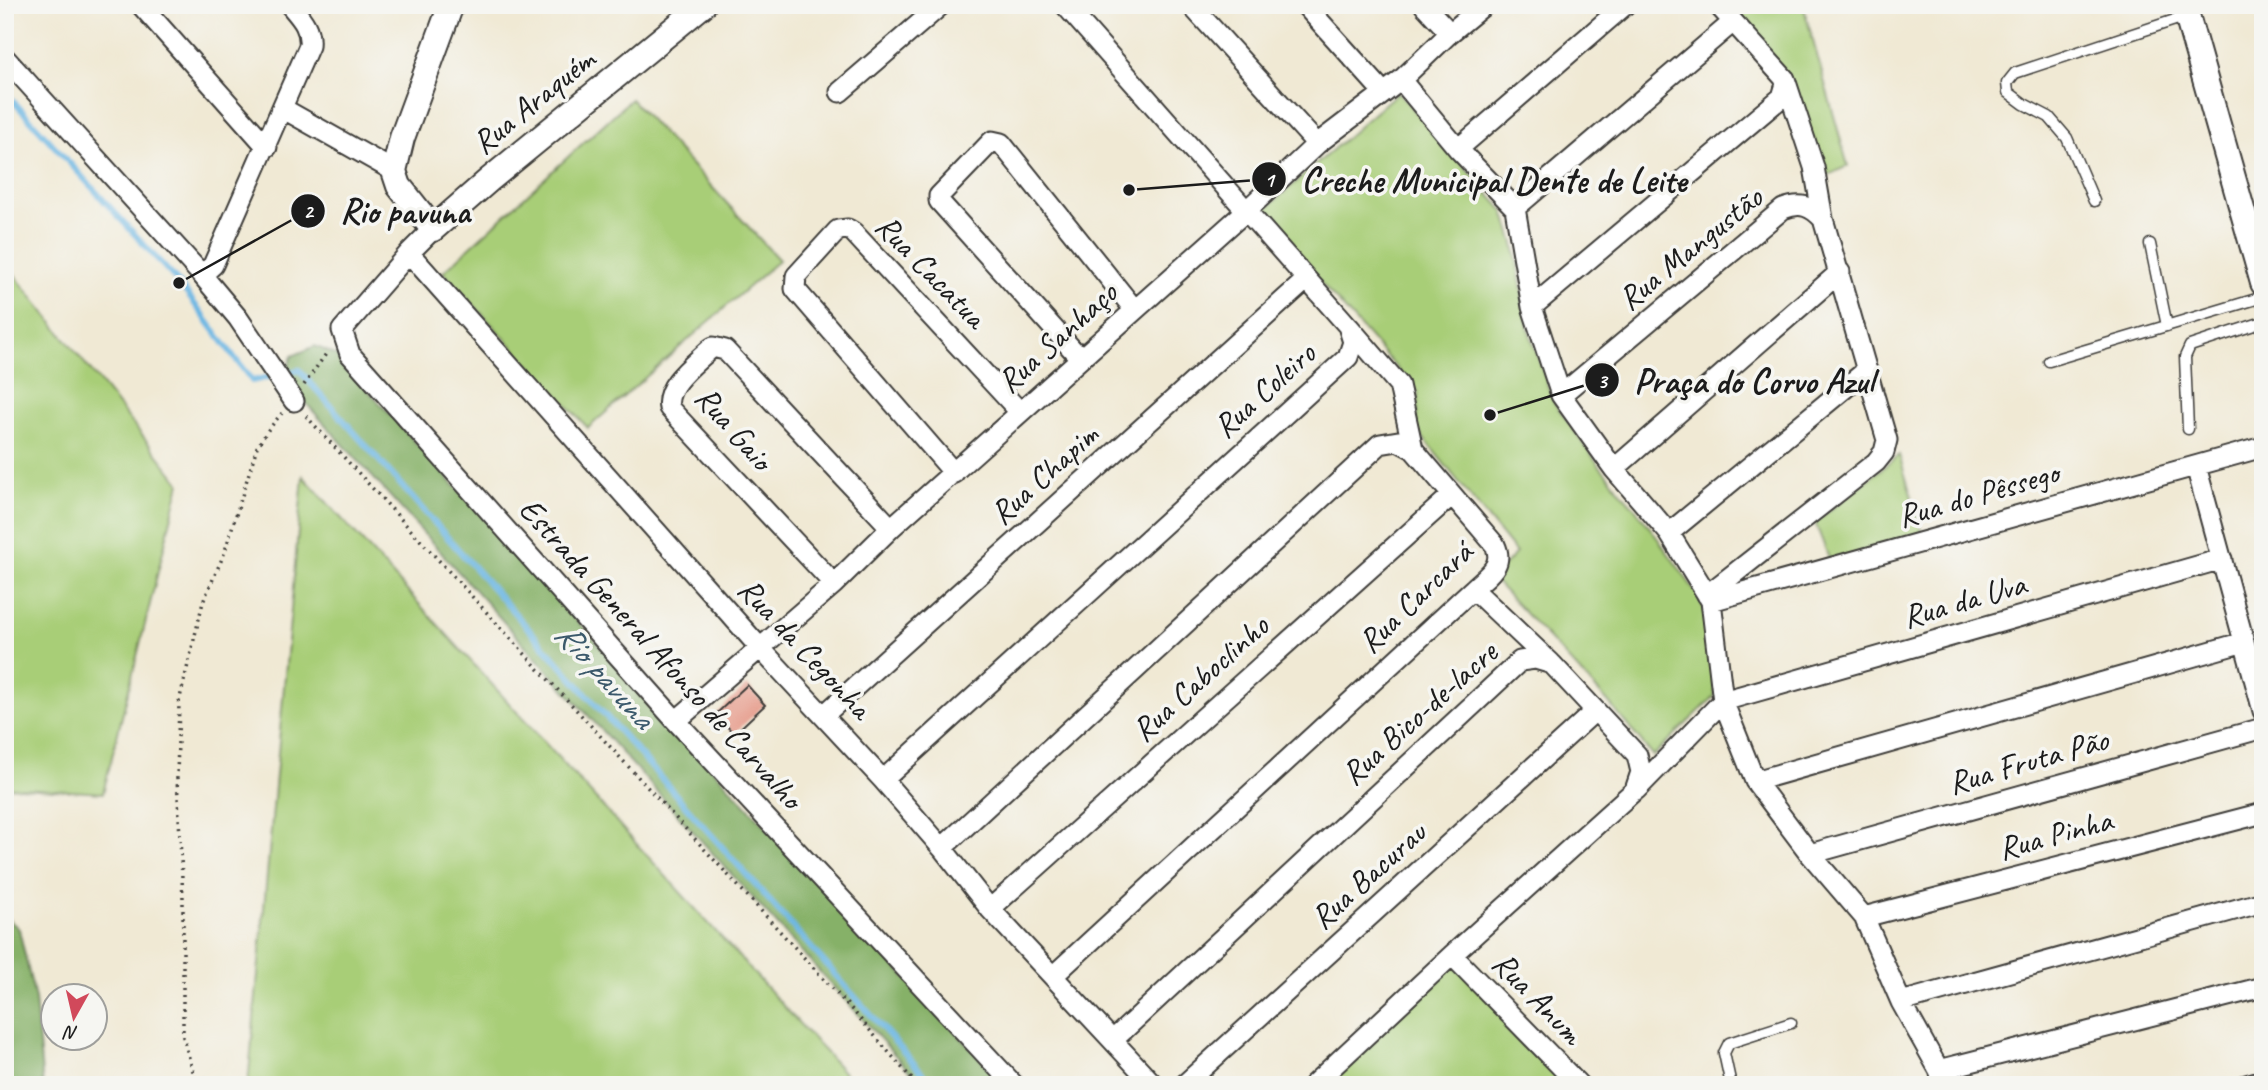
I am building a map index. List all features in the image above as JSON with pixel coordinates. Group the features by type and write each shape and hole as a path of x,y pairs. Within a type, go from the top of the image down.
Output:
{"street":[{"path":"141,5 267,147"},
{"path":"202,275 213,265 309,46 310,37 304,22 290,5"},
{"path":"433,229 399,187 394,171 406,127 452,5"},
{"name":"Rua Araquém","path":"409,253 489,180 703,5"},
{"path":"840,92 941,5"},
{"name":"Rua Coleiro","path":"883,780 1348,357 1353,342 1348,326 1065,5"},
{"path":"1191,5 1317,144"},
{"path":"1305,5 1384,93"},
{"path":"1424,5 1450,33"},
{"name":"Rua Sanhaço","path":"676,721 834,584 891,528 1246,211 1317,144 1401,80 1484,5"},
{"path":"1458,149 1625,5"},
{"path":"1709,598 1876,462 1884,452 1887,440 1823,219 1814,167 1784,78 1718,5"},
{"path":"2186,11 2263,283"},
{"path":"1515,208 1733,22"},
{"path":"5,58 202,275 238,318 293,401"},
{"path":"1532,307 1782,97 1785,90 1784,78"},
{"path":"1401,80 1458,149 1515,208 1532,307 1561,395 1614,469 1669,533 1709,598 1723,701 1755,781 1810,854 1864,917 1901,1002 1941,1077 2263,987"},
{"path":"282,108 394,171"},
{"path":"1080,358 939,201 939,196 992,141 1001,142 1134,309"},
{"name":"Rua Mangustão","path":"1561,395 1783,209 1794,204 1804,205 1815,210 1823,219"},
{"name":"Rua Cacatua","path":"954,472 796,289 796,276 838,230 848,229 853,232 1020,412"},
{"path":"342,330 409,253"},
{"name":"Rua da Cegonha","path":"409,253 761,649 883,780 990,909 1154,1085"},
{"path":"1614,469 1840,272"},
{"name":"Rua Chapim","path":"824,715 1306,280"},
{"path":"1348,326 1399,385 1413,449"},
{"name":"Estrada General Afonso de Carvalho","path":"342,330 350,354 676,721 1014,1085"},
{"name":"Rua Gaio","path":"834,584 669,408 667,402 671,389 713,346 725,349 891,528"},
{"path":"1669,533 1867,370"},
{"path":"942,848 1380,444 1398,441 1413,449"},
{"name":"Rua do Pêssego","path":"1709,598 2263,447"},
{"name":"Rua Carcará","path":"1053,976 1473,589 1499,562 1500,556 1495,545 1413,449"},
{"path":"2196,466 2263,711"},
{"name":"Rua Caboclinho","path":"990,909 1452,495"},
{"name":"Rua da Uva","path":"1723,701 2222,559"},
{"path":"1473,589 1552,664"},
{"path":"1755,781 2244,642"},
{"name":"Rua Bico-de-lacre","path":"1113,1040 1520,661 1535,659 1552,664 1637,755 1641,772 1635,790"},
{"path":"1312,1085 1452,954 1635,790 1723,701"},
{"name":"Rua Bacurau","path":"1184,1085 1595,711"},
{"name":"Rua Fruta Pão","path":"1810,854 2263,728"},
{"name":"Rua Pinha","path":"1864,917 2263,813"},
{"path":"1901,1002 2263,902"},
{"name":"Rua Anum","path":"1452,954 1579,1085"},
{"path":"2246,1085 2263,1080"}],"lane":[{"path":"2094,201 2067,138 2049,117 2008,92 2007,83 2015,73 2186,11"},
{"path":"2150,244 2167,326"},
{"path":"2049,361 2263,297"},
{"path":"2188,429 2185,357 2190,346 2263,322"},
{"path":"1731,1085 1724,1053 1729,1043 1791,1023"}],"path":[{"path":"197,1085 183,1037 183,898 177,778 179,702 203,602 228,544 257,447 342,330"},
{"path":"293,401 855,1013 917,1085"}],"green space":[{"path":"1732,5 1803,5 1848,166 1824,177 1791,82 1739,20"},
{"path":"1398,92 1504,211 1514,244 1528,328 1553,401 1598,464 1643,518 1698,595 1704,609 1715,696 1653,756 1608,702 1492,578 1516,553 1416,429 1418,392 1260,214"},
{"path":"631,99 779,260 588,428 443,272"},
{"path":"5,263 180,483 103,793 5,787"},
{"path":"315,346 336,355 671,724 1005,1085 922,1085 294,390 288,368 292,356"},
{"path":"1899,455 1925,540 1832,566 1815,522"},
{"path":"303,476 855,1085 248,1085"},
{"path":"5,916 19,929 35,999 43,1085 5,1085"},
{"path":"1452,960 1572,1085 1317,1085"}],"building":[{"path":"747,685 765,705 734,734 716,714"}],"waterway":[{"name":"Rio pavuna","path":"5,92 179,283 252,381 299,370 933,1085"}],"place":[{"name":"Creche Municipal Dente de Leite","path":"1129,190"},
{"name":"Rio pavuna","path":"179,283"},
{"name":"Praça do Corvo Azul","path":"1490,415"}]}
